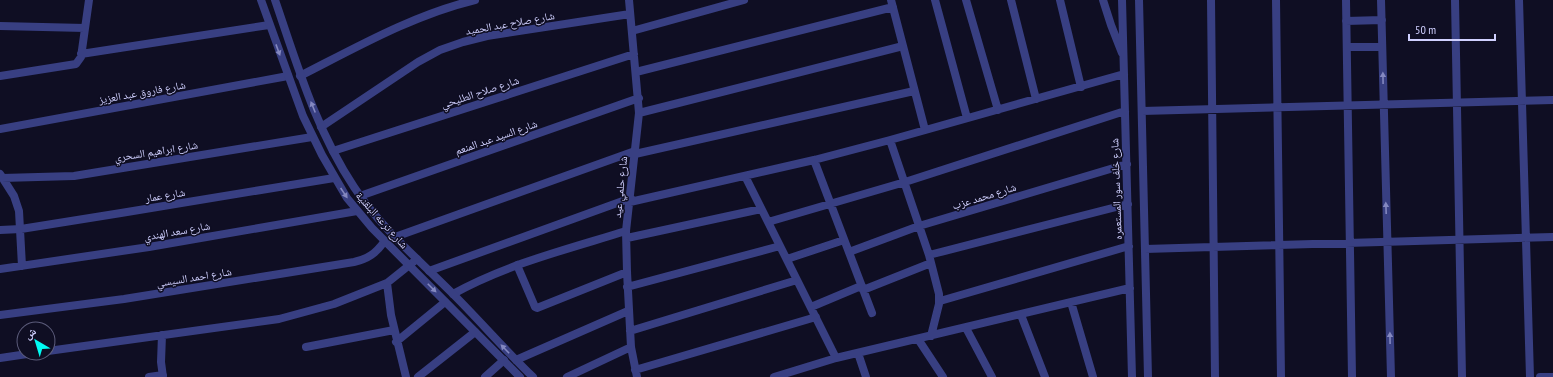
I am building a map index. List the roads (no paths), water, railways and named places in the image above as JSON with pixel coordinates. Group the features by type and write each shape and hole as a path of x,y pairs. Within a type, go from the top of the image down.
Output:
{"street":[{"path":"0,76 74,65 80,60 89,0"},
{"name":"شارع ترعه البلقنية","path":"261,0 269,25 312,137 334,178 357,211 384,242 520,377"},
{"name":"شارع ترعه البلقنية","path":"275,0 300,76 321,127 333,151 360,196 394,237 453,294 533,377"},
{"path":"300,76 413,20 436,11 475,0"},
{"name":"شارع حلمي عيد","path":"629,0 639,98 631,200 626,235 628,311 631,347 636,373"},
{"path":"632,31 744,0"},
{"path":"935,0 967,118"},
{"path":"966,0 998,110"},
{"path":"1011,0 1036,99"},
{"path":"1060,0 1081,87"},
{"path":"1104,0 1111,25 1124,60"},
{"name":"شارع خلف سور المستعمره","path":"1122,0 1132,377"},
{"path":"1139,0 1148,377"},
{"path":"1211,0 1215,377"},
{"path":"1276,0 1281,377"},
{"path":"1346,0 1352,377"},
{"path":"1381,0 1391,377"},
{"path":"1455,0 1462,377"},
{"path":"1519,0 1530,377"},
{"path":"636,72 892,4 925,130"},
{"name":"شارع صلاح عبد الحميد","path":"321,127 418,62 440,50 487,36 630,14"},
{"path":"1346,21 1382,20"},
{"path":"81,54 269,25"},
{"path":"0,26 85,28"},
{"path":"639,113 903,46"},
{"path":"1347,47 1382,47"},
{"name":"شارع صلاح الطليحي","path":"333,151 634,54"},
{"path":"429,271 631,200 814,160 1124,74"},
{"name":"شارع فاروق عبد العزيز","path":"0,129 288,76"},
{"path":"394,237 635,153 914,91"},
{"name":"شارع السيد عبد المنعم","path":"360,196 639,98"},
{"path":"1142,111 1553,100"},
{"path":"768,222 905,182 1125,111"},
{"name":"شارع ابراهيم السحري","path":"1,176 74,176 312,137"},
{"path":"890,140 930,259 939,291 940,301 931,336"},
{"path":"814,160 872,313"},
{"name":"شارع محمد عزب","path":"849,252 919,226 1127,164"},
{"path":"1,176 17,201 21,229 22,266"},
{"path":"745,176 836,358"},
{"name":"شارع عمار","path":"0,230 21,229 334,178"},
{"path":"811,307 862,288 930,259 1128,204"},
{"path":"453,294 474,282 517,265 626,235 761,209"},
{"name":"شارع سعد الهندي","path":"0,269 149,247 357,211"},
{"path":"1145,249 1553,237"},
{"path":"787,259 844,240"},
{"name":"شارع احمد السيسي","path":"0,315 124,299 354,262 372,256 384,242"},
{"path":"627,286 780,246"},
{"path":"940,301 1129,246"},
{"path":"56,350 278,319 306,313 334,304 387,283 416,259"},
{"path":"517,265 535,307 537,308 541,308 627,272"},
{"path":"630,331 797,280"},
{"path":"387,283 396,342 406,377"},
{"path":"774,377 836,358 1130,288"},
{"path":"396,342 446,302"},
{"path":"1071,302 1093,377"},
{"path":"516,360 628,311"},
{"path":"1021,315 1045,377"},
{"path":"636,373 816,317"},
{"path":"966,328 992,377"},
{"path":"306,347 394,330"},
{"path":"418,377 475,332"},
{"path":"149,377 163,376 160,362 162,335"},
{"path":"918,339 943,377"},
{"path":"567,377 631,347"},
{"path":"858,353 866,377"},
{"path":"0,358 16,356"},
{"path":"485,377 504,360"},
{"path":"1540,377 1553,377"}]}
